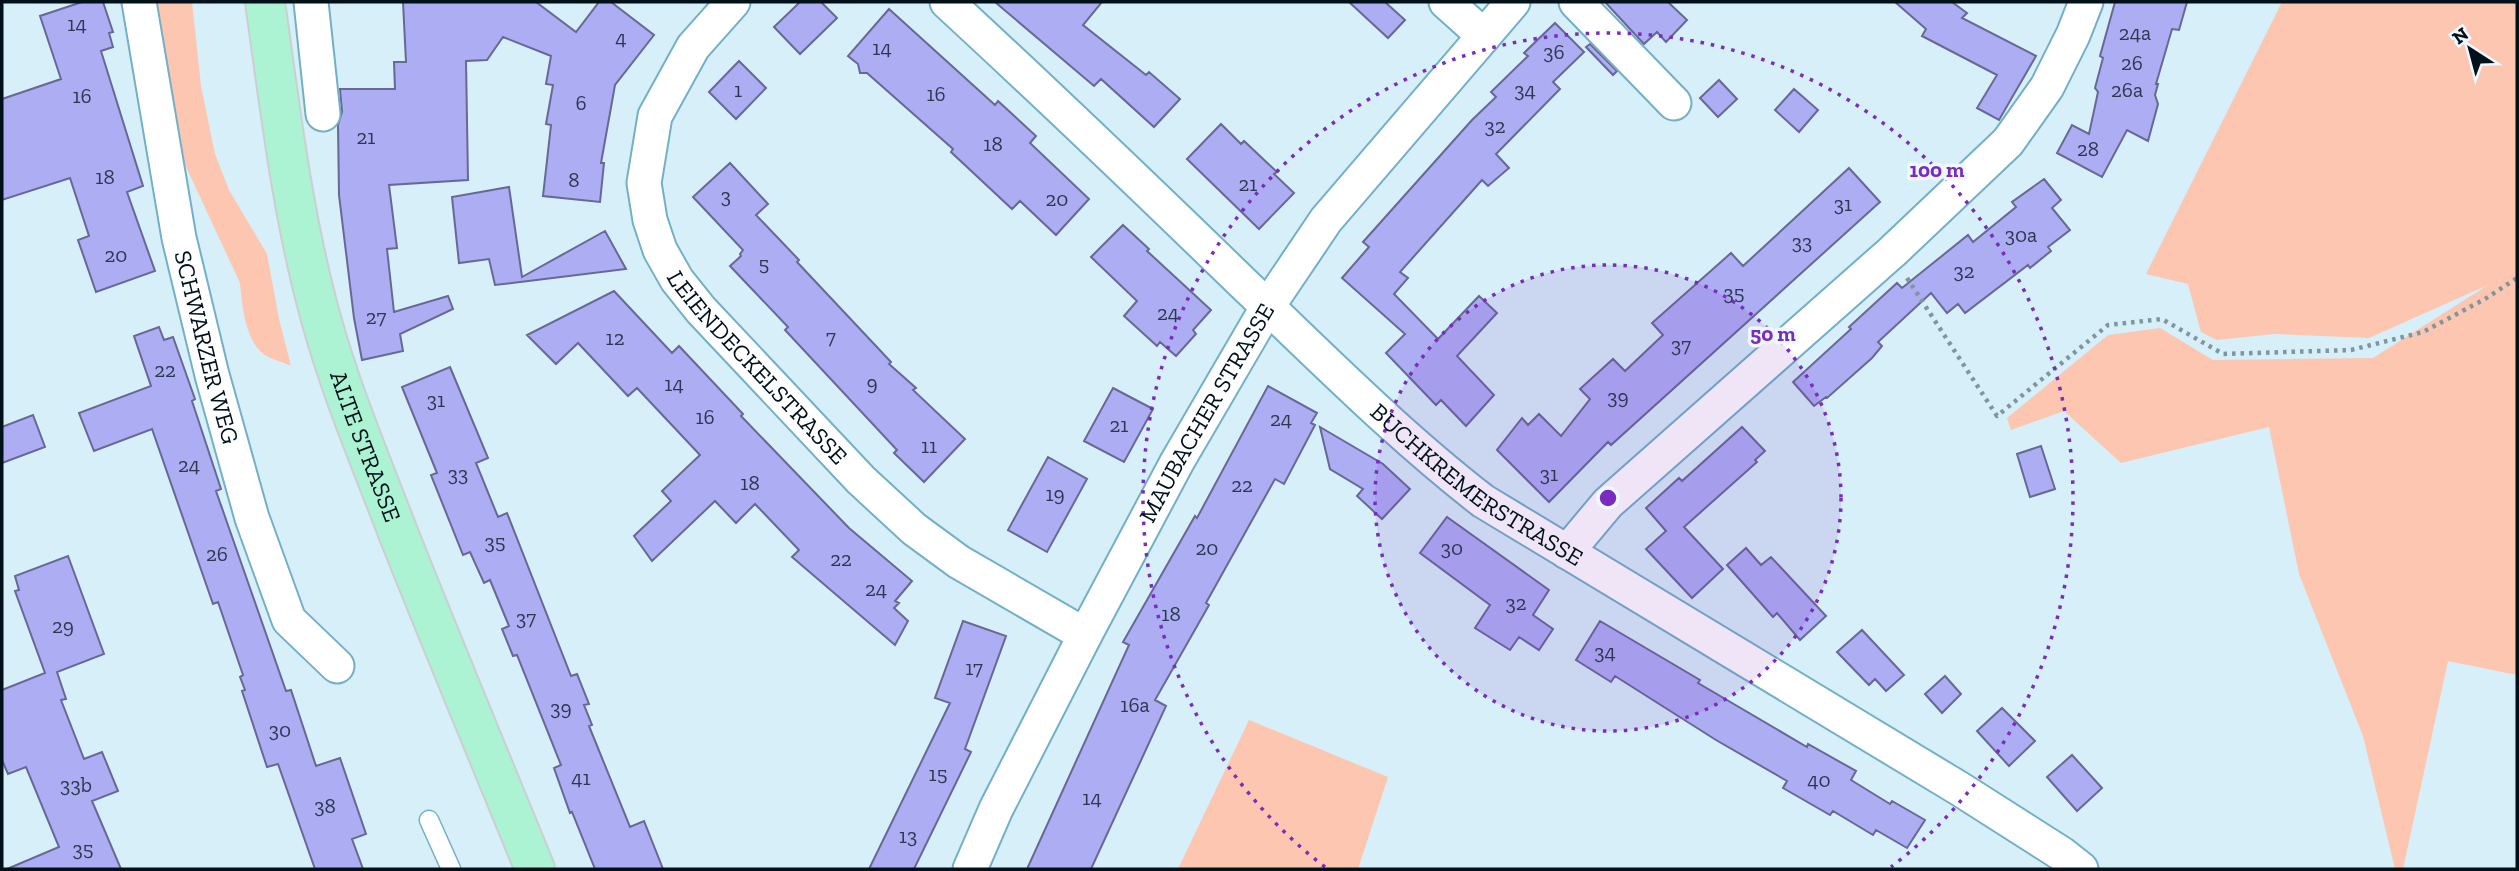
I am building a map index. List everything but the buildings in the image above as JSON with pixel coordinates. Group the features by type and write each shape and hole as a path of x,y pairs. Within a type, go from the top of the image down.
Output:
{"main road":[{"name":"ALTE STRASSE","path":"265,2 288,168 320,315 336,367 434,624 535,869"}],"street":[{"name":"SCHWARZER WEG","path":"139,2 179,238 212,375 253,518 289,620 337,666"},
{"path":"311,2 323,114"},
{"name":"LEIENDECKELSTRASSE","path":"733,2 693,47 655,116 644,183 650,220 660,250 677,280 701,310 861,480 914,529 959,562 1085,635"},
{"name":"BUCHKREMERSTRASSE","path":"947,2 1435,464 1483,501 1948,782 2062,854 2081,869"},
{"path":"1446,2 1484,36"},
{"name":"MAUBACHER STRASSE","path":"970,869 996,810 1085,635 1177,463 1268,306 1326,220 1513,2"},
{"path":"1576,2 1674,103"},
{"path":"1567,552 1608,503 1892,252 2008,142 2046,87 2073,35 2086,2"}],"lane":[{"path":"429,820 451,869"}],"path":[{"path":"1892,252 1997,416 2108,325 2162,319 2223,354 2351,350 2423,332 2485,299 2517,278"}],"shaded area":[{"path":"152,2 192,2 201,86 215,154 229,190 267,254 291,366 265,355 253,341 246,322 240,283 181,156"},
{"path":"2282,2 2517,2 2517,675 2448,661 2403,869 2395,869 2363,736 2299,574 2269,427 2121,463 2064,411 2011,430 2007,418 2108,335 2160,328 2213,360 2373,358 2488,285 2369,338 2274,334 2217,340 2201,332 2188,284 2146,274"},
{"path":"1249,720 1388,777 1358,869 1178,869"}]}
